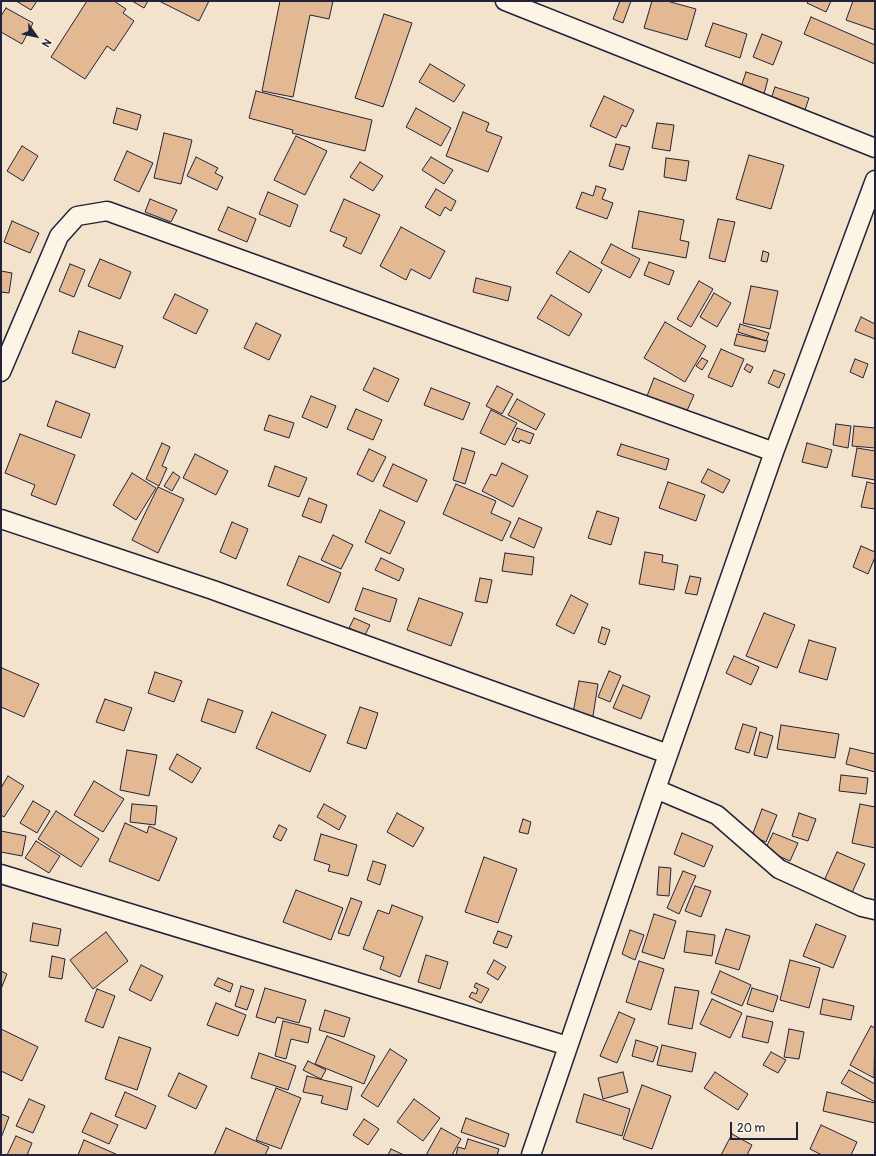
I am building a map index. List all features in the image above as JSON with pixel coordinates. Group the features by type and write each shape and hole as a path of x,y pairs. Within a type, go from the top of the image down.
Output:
{"street":[{"path":"505,1 875,148"},
{"path":"531,1155 668,754 774,452 875,180"},
{"path":"1,372 59,236 77,216 107,211 774,452"},
{"path":"1,519 213,590 668,754"},
{"path":"656,789 717,815 779,869 862,907 875,910"},
{"path":"1,874 568,1046"}],"building":[{"path":"16,1 37,1 31,10"},
{"path":"87,1 114,1 126,9 123,13 134,21 114,51 107,46 85,79 51,57"},
{"path":"132,1 148,1 144,8"},
{"path":"159,1 209,1 199,21"},
{"path":"280,1 333,1 329,19 310,15 293,97 262,91"},
{"path":"620,1 631,1 623,23 613,19"},
{"path":"652,1 667,1 696,9 687,40 644,28"},
{"path":"808,1 831,1 826,12 807,3"},
{"path":"853,1 875,1 875,30 846,20"},
{"path":"6,8 33,23 22,44 1,32 1,16"},
{"path":"384,14 412,23 383,107 355,98"},
{"path":"811,17 875,45 875,64 804,34"},
{"path":"713,23 747,34 740,58 705,46"},
{"path":"762,34 782,42 773,65 753,57"},
{"path":"430,64 465,85 454,102 419,82"},
{"path":"746,72 768,79 764,94 741,87"},
{"path":"775,87 809,98 805,110 771,99"},
{"path":"256,91 372,120 365,151 292,133 293,130 249,118"},
{"path":"604,96 634,110 626,127 622,125 616,138 590,126"},
{"path":"117,108 141,115 137,130 113,123"},
{"path":"416,108 451,128 441,146 406,127"},
{"path":"463,112 489,123 486,131 502,137 488,172 446,156"},
{"path":"657,123 674,125 670,151 652,148"},
{"path":"164,133 192,140 181,184 154,178"},
{"path":"296,136 327,151 305,195 274,180"},
{"path":"616,144 630,147 623,170 609,166"},
{"path":"22,146 38,156 23,181 7,171"},
{"path":"127,151 153,163 139,192 114,180"},
{"path":"749,155 784,165 771,209 736,199"},
{"path":"196,157 218,168 215,173 223,177 217,190 187,176"},
{"path":"431,157 453,170 444,184 422,170"},
{"path":"666,158 689,161 686,181 664,177"},
{"path":"360,162 383,176 373,191 350,177"},
{"path":"596,186 606,189 602,199 613,203 607,219 576,208 582,192 593,196"},
{"path":"436,189 456,201 451,211 445,207 440,216 425,207"},
{"path":"268,192 298,205 290,227 259,214"},
{"path":"150,199 177,210 171,222 145,212"},
{"path":"344,199 380,215 361,254 343,246 347,238 330,231"},
{"path":"228,207 256,219 247,242 218,230"},
{"path":"639,211 684,220 680,240 689,242 686,258 632,248"},
{"path":"718,219 735,222 725,262 709,258"},
{"path":"12,221 39,233 30,253 4,242"},
{"path":"401,227 445,251 430,279 411,269 406,280 380,266"},
{"path":"611,244 640,259 630,278 601,263"},
{"path":"570,251 602,270 589,293 556,273"},
{"path":"763,251 769,253 767,262 761,261"},
{"path":"100,259 131,272 120,299 88,286"},
{"path":"649,262 674,271 669,285 644,275"},
{"path":"70,264 85,270 74,297 59,291"},
{"path":"1,271 12,273 9,293 1,292"},
{"path":"476,278 511,287 508,301 473,292"},
{"path":"699,281 713,289 691,327 677,319"},
{"path":"751,286 778,291 770,329 743,323"},
{"path":"714,293 731,303 717,327 700,317"},
{"path":"175,294 208,310 196,334 163,318"},
{"path":"551,295 582,314 569,336 537,318"},
{"path":"861,317 875,324 875,339 855,331"},
{"path":"665,322 706,346 685,382 644,358"},
{"path":"256,323 281,335 269,360 244,348"},
{"path":"740,324 769,333 766,341 738,332"},
{"path":"79,331 123,346 115,368 72,353"},
{"path":"737,334 768,341 765,352 734,345"},
{"path":"721,349 744,359 732,387 708,377"},
{"path":"702,358 708,361 702,370 696,366"},
{"path":"855,359 868,364 863,378 850,372"},
{"path":"747,364 753,367 750,373 744,369"},
{"path":"374,368 399,379 388,402 363,390"},
{"path":"774,370 785,374 779,388 768,383"},
{"path":"654,378 694,395 686,413 647,396"},
{"path":"497,386 513,394 502,414 486,406"},
{"path":"431,388 470,403 463,420 424,405"},
{"path":"311,396 336,406 327,428 302,417"},
{"path":"517,399 545,414 536,430 508,415"},
{"path":"56,401 90,414 81,438 47,426"},
{"path":"356,409 382,420 373,440 347,429"},
{"path":"491,410 517,423 505,445 480,433"},
{"path":"269,415 294,423 289,438 264,430"},
{"path":"836,424 851,426 848,448 833,445"},
{"path":"854,426 875,428 875,448 852,446"},
{"path":"517,428 534,434 530,444 520,440 519,443 512,440"},
{"path":"20,434 75,455 56,505 31,495 35,485 5,473"},
{"path":"162,443 170,447 162,466 167,468 159,486 146,479"},
{"path":"807,443 832,450 827,468 802,462"},
{"path":"621,444 669,459 666,470 617,455"},
{"path":"462,448 475,452 465,484 453,480"},
{"path":"857,448 875,451 875,480 852,476"},
{"path":"369,449 386,457 373,482 357,474"},
{"path":"195,454 228,471 216,495 183,478"},
{"path":"502,463 528,476 513,507 482,491 491,474 496,476"},
{"path":"393,464 427,480 417,502 383,486"},
{"path":"275,466 307,478 299,497 268,486"},
{"path":"708,469 730,480 723,493 701,482"},
{"path":"173,472 180,477 172,491 164,486"},
{"path":"132,473 156,488 136,520 113,505"},
{"path":"668,482 705,495 696,521 659,508"},
{"path":"867,482 875,484 875,509 861,507"},
{"path":"456,484 496,501 491,513 511,522 502,541 443,514"},
{"path":"158,487 184,499 158,553 132,540"},
{"path":"309,498 327,505 321,523 302,516"},
{"path":"380,510 405,522 390,554 365,542"},
{"path":"597,511 619,518 611,545 588,538"},
{"path":"519,518 542,528 534,548 510,537"},
{"path":"232,522 248,529 236,559 220,552"},
{"path":"333,535 353,545 341,569 321,560"},
{"path":"861,546 875,552 875,557 868,574 853,567"},
{"path":"645,552 663,555 662,562 678,565 674,590 639,584"},
{"path":"505,553 534,557 532,575 502,571"},
{"path":"299,556 341,573 329,603 287,585"},
{"path":"381,558 404,569 399,581 375,570"},
{"path":"690,576 701,578 697,595 685,593"},
{"path":"480,578 492,580 487,603 475,601"},
{"path":"363,588 397,599 390,622 355,610"},
{"path":"571,595 588,604 574,634 556,625"},
{"path":"419,598 463,613 451,646 407,630"},
{"path":"764,613 795,625 777,668 746,656"},
{"path":"354,618 370,625 365,635 349,628"},
{"path":"602,627 610,630 605,645 598,642"},
{"path":"809,640 836,648 827,680 799,672"},
{"path":"734,656 759,667 751,685 726,673"},
{"path":"2,668 39,684 24,717 1,707"},
{"path":"609,671 621,676 610,702 598,697"},
{"path":"155,672 182,681 174,702 148,693"},
{"path":"579,681 598,684 593,716 573,713"},
{"path":"623,685 650,696 641,719 613,708"},
{"path":"105,699 132,708 124,731 96,722"},
{"path":"208,699 243,711 235,733 201,721"},
{"path":"360,707 378,713 366,749 347,743"},
{"path":"272,712 326,735 310,772 256,748"},
{"path":"743,724 757,728 749,753 735,749"},
{"path":"781,725 839,734 835,758 777,749"},
{"path":"760,732 773,736 767,758 754,755"},
{"path":"850,748 875,754 875,772 846,764"},
{"path":"127,750 157,755 149,796 120,790"},
{"path":"177,754 201,768 192,783 169,769"},
{"path":"841,775 868,778 866,794 839,791"},
{"path":"8,776 24,786 4,817 1,815 1,788"},
{"path":"94,781 124,799 103,832 74,815"},
{"path":"33,801 50,811 37,833 20,823"},
{"path":"132,804 157,806 155,825 130,822"},
{"path":"324,804 346,816 339,830 317,817"},
{"path":"860,804 875,807 875,848 852,843"},
{"path":"762,809 777,815 766,842 752,836"},
{"path":"56,811 99,839 81,867 38,839"},
{"path":"397,813 424,828 413,847 387,832"},
{"path":"799,813 816,819 808,841 792,836"},
{"path":"523,819 531,822 528,834 519,832"},
{"path":"125,823 147,833 149,826 177,838 159,881 109,861"},
{"path":"279,825 287,829 281,841 273,837"},
{"path":"1,831 26,836 22,856 1,852"},
{"path":"682,833 713,846 704,867 674,854"},
{"path":"773,833 798,843 790,861 765,850"},
{"path":"321,834 357,845 348,876 328,871 330,865 314,860"},
{"path":"36,841 60,856 49,873 25,858"},
{"path":"837,852 865,864 851,895 823,883"},
{"path":"484,857 517,869 498,923 465,912"},
{"path":"373,861 386,865 380,885 367,880"},
{"path":"659,867 671,868 669,896 657,895"},
{"path":"683,871 696,876 679,914 667,908"},
{"path":"695,886 711,891 701,917 685,911"},
{"path":"296,890 343,908 331,940 283,922"},
{"path":"351,898 362,902 349,936 338,933"},
{"path":"392,905 423,917 400,977 380,969 384,957 363,949 378,910 389,914"},
{"path":"654,914 676,921 664,959 642,952"},
{"path":"33,923 61,929 58,946 30,941"},
{"path":"816,924 846,936 833,968 803,956"},
{"path":"726,929 750,936 739,970 715,963"},
{"path":"630,930 644,935 635,960 622,954"},
{"path":"498,931 512,936 507,948 493,943"},
{"path":"687,931 715,935 712,956 684,952"},
{"path":"106,932 128,961 93,989 70,960"},
{"path":"426,955 448,962 440,989 418,982"},
{"path":"52,956 65,959 62,979 49,977"},
{"path":"494,960 506,967 498,980 487,973"},
{"path":"790,960 820,968 809,1008 780,1000"},
{"path":"639,961 664,969 651,1010 626,1002"},
{"path":"141,965 163,976 151,1001 129,990"},
{"path":"1,971 7,974 1,989"},
{"path":"720,971 751,985 742,1006 711,993"},
{"path":"218,978 233,984 230,992 214,985"},
{"path":"476,983 489,989 481,1003 469,997 472,992 476,994 478,989 474,987"},
{"path":"241,986 254,990 247,1010 235,1006"},
{"path":"675,987 699,991 692,1029 668,1024"},
{"path":"265,988 306,1000 299,1023 277,1017 275,1023 256,1017"},
{"path":"752,988 778,996 773,1012 747,1004"},
{"path":"97,989 115,996 103,1028 85,1021"},
{"path":"712,999 742,1013 730,1038 700,1024"},
{"path":"823,999 854,1006 851,1020 820,1014"},
{"path":"216,1003 246,1015 238,1036 207,1025"},
{"path":"325,1010 350,1018 344,1037 319,1030"},
{"path":"619,1012 635,1019 617,1063 600,1056"},
{"path":"747,1016 773,1022 768,1043 742,1037"},
{"path":"283,1021 311,1028 308,1043 291,1039 286,1059 275,1056"},
{"path":"871,1026 875,1028 874,1078 850,1065"},
{"path":"1,1029 38,1047 22,1081 1,1071"},
{"path":"789,1029 804,1032 799,1059 784,1057"},
{"path":"327,1036 375,1056 364,1084 315,1064"},
{"path":"119,1037 151,1048 137,1090 105,1079"},
{"path":"636,1040 658,1047 653,1062 632,1056"},
{"path":"662,1045 696,1053 692,1072 657,1065"},
{"path":"390,1049 407,1060 378,1107 361,1096"},
{"path":"771,1052 786,1060 778,1073 763,1065"},
{"path":"259,1053 296,1066 288,1090 251,1078"},
{"path":"308,1061 326,1070 321,1079 303,1070"},
{"path":"849,1070 875,1084 875,1102 841,1083"},
{"path":"623,1072 628,1092 603,1099 598,1078"},
{"path":"715,1072 748,1094 738,1110 704,1088"},
{"path":"179,1073 207,1086 196,1109 168,1096"},
{"path":"307,1076 352,1087 347,1110 321,1103 323,1096 303,1092"},
{"path":"642,1085 671,1096 652,1149 623,1139"},
{"path":"276,1088 301,1098 281,1149 256,1140"},
{"path":"125,1092 156,1106 146,1129 115,1116"},
{"path":"827,1092 875,1103 875,1123 823,1111"},
{"path":"584,1094 630,1109 622,1136 576,1122"},
{"path":"29,1099 45,1106 33,1133 16,1126"},
{"path":"414,1099 440,1118 423,1141 397,1122"},
{"path":"91,1113 118,1125 109,1144 82,1132"},
{"path":"1,1114 9,1117 1,1138"},
{"path":"466,1118 509,1134 505,1147 461,1132"},
{"path":"364,1119 379,1129 368,1145 353,1135"},
{"path":"821,1125 857,1142 851,1155 822,1155 810,1149"},
{"path":"226,1128 269,1147 265,1155 214,1155"},
{"path":"441,1128 461,1139 452,1155 426,1155"},
{"path":"732,1134 752,1145 747,1155 721,1155"},
{"path":"16,1136 32,1143 27,1155 7,1155"},
{"path":"468,1139 499,1149 497,1155 456,1155 458,1147 465,1149"},
{"path":"84,1140 118,1155 78,1155"},
{"path":"391,1149 404,1155 388,1155"}]}
